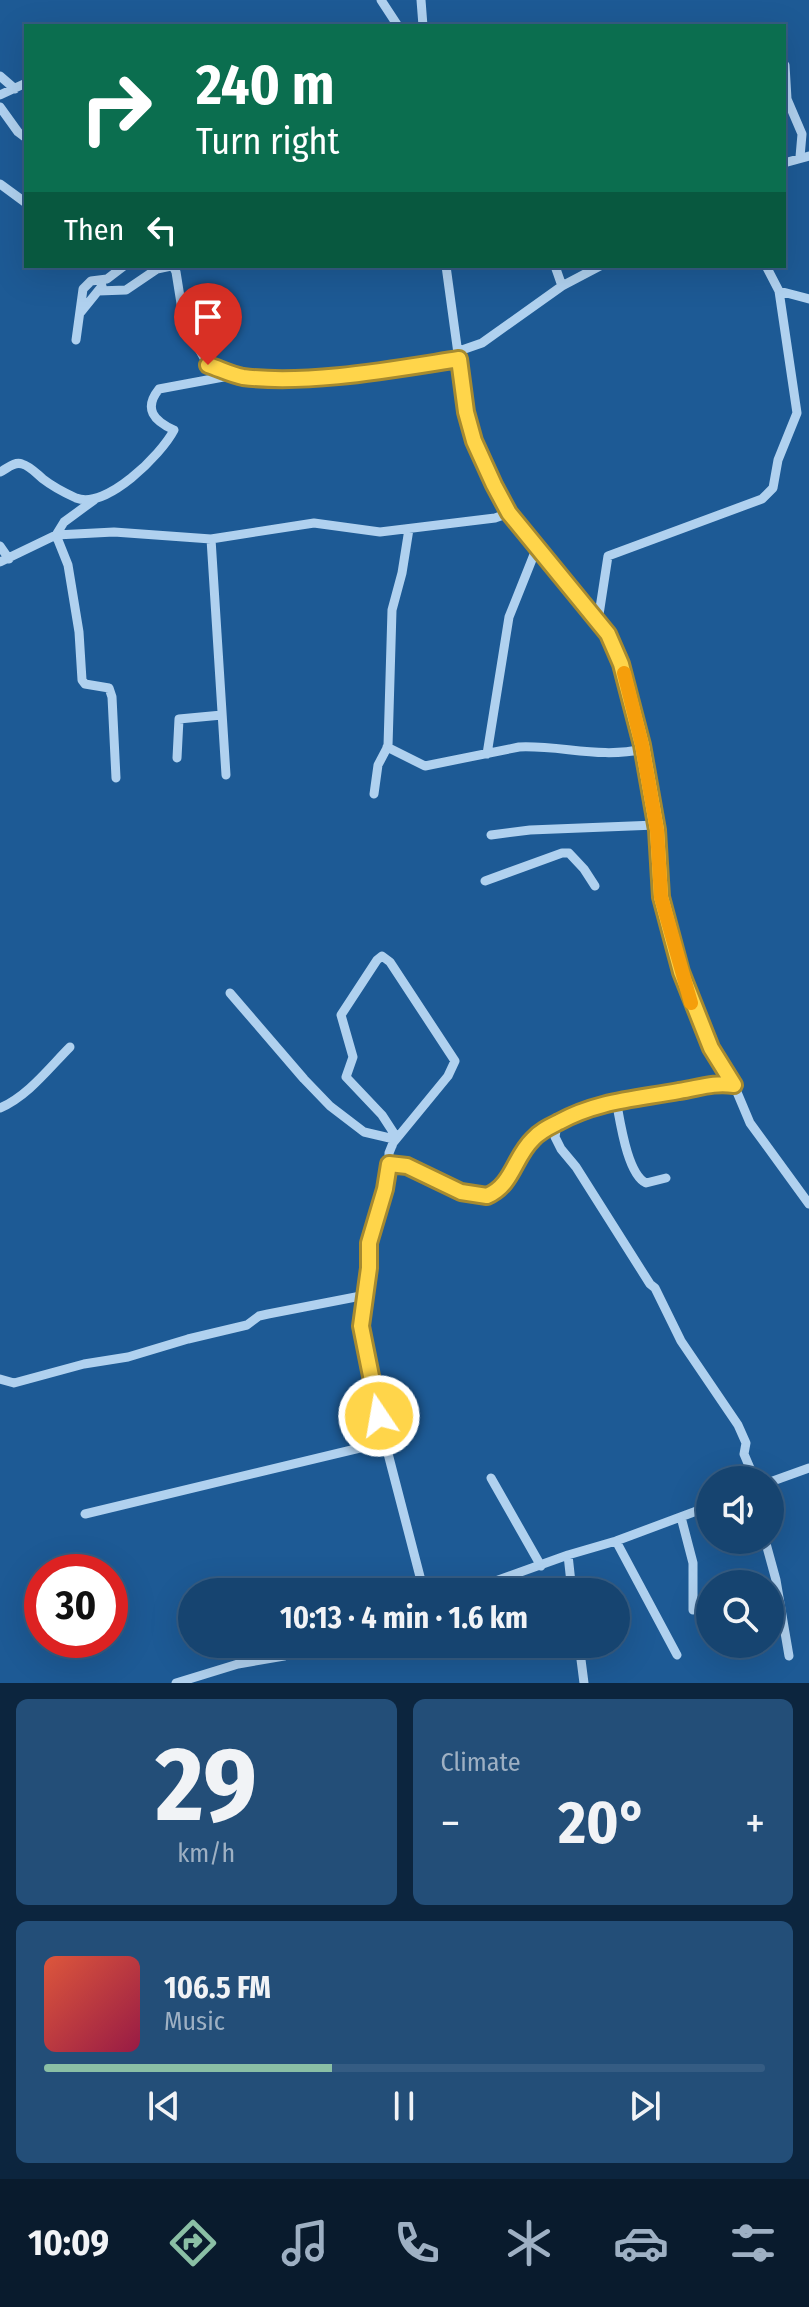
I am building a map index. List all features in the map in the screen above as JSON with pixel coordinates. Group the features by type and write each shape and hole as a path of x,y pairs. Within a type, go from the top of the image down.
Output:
{"street":[{"path":"381,0 397,24"},
{"path":"421,0 423,24"},
{"path":"0,76 15,89"},
{"path":"786,78 788,104 798,120 805,157"},
{"path":"0,95 24,84"},
{"path":"0,107 24,136"},
{"path":"0,184 24,202"},
{"path":"81,312 107,279 121,268"},
{"path":"98,291 126,290 162,268"},
{"path":"173,268 184,322 208,365 210,380"},
{"path":"446,268 466,412 474,441 509,513 608,634 621,664 643,749 656,825 661,897 687,994 750,1123 809,1204"},
{"path":"556,268 562,286"},
{"path":"56,535 64,522 135,474 169,441 174,430 161,424 151,412 150,405 159,389 235,375 280,378 345,375 459,355 482,343 562,286 596,268"},
{"path":"598,621 608,556 762,499 773,488 778,460 797,413 779,291 767,268"},
{"path":"76,340 83,289 91,281 107,279"},
{"path":"779,291 809,299"},
{"path":"208,365 235,375"},
{"path":"0,472 22,463 76,498 94,500"},
{"path":"0,546 5,561 56,535 114,532 211,539 314,523 369,532 495,518 509,513"},
{"path":"374,794 376,772 387,747 392,610 409,529"},
{"path":"56,535 68,565 79,632 82,680 85,684 109,688 112,697 116,778"},
{"path":"211,539 226,775"},
{"path":"487,754 509,617 537,547"},
{"path":"177,758 179,719 222,715"},
{"path":"387,747 425,766 534,746 601,754 643,749"},
{"path":"491,835 530,830 656,825"},
{"path":"485,881 569,853 595,886"},
{"path":"393,1142 448,1076 455,1061 390,962 382,956 341,1015 353,1057 346,1077 382,1115 395,1135 393,1142 385,1189 369,1243 361,1326 385,1442 420,1578"},
{"path":"230,993 330,1106 364,1132 393,1142"},
{"path":"0,1108 21,1096 70,1047"},
{"path":"389,1164 407,1166 461,1192 487,1196 509,1179 530,1140 544,1129 580,1111 616,1100 713,1083 734,1085"},
{"path":"616,1100 623,1137 639,1179 646,1183 666,1178"},
{"path":"557,1123 555,1137 561,1149 655,1288 681,1341 738,1425 746,1443 744,1454 749,1466"},
{"path":"0,1379 14,1383 84,1364 128,1357 247,1325 259,1316 366,1295"},
{"path":"85,1514 385,1442"},
{"path":"784,1477 809,1468"},
{"path":"491,1478 541,1566"},
{"path":"506,1578 696,1511"},
{"path":"681,1517 693,1563 693,1610"},
{"path":"616,1541 677,1655"},
{"path":"769,1554 789,1656"},
{"path":"568,1555 570,1578"},
{"path":"176,1683 238,1664 272,1658"},
{"path":"581,1658 584,1683"}],"slow traffic":[{"path":"624,673 642,745 657,830 661,897 691,1003"}],"route":[{"path":"208,365 241,377 280,378 357,374 459,359 466,412 474,441 494,485 509,513 608,634 621,664 642,745 657,830 661,897 681,972 687,994 711,1048 734,1085 713,1083 616,1100 580,1111 544,1129 530,1140 509,1179 495,1193 487,1196 461,1192 407,1166 389,1164 369,1243 361,1326 379,1416"}]}
